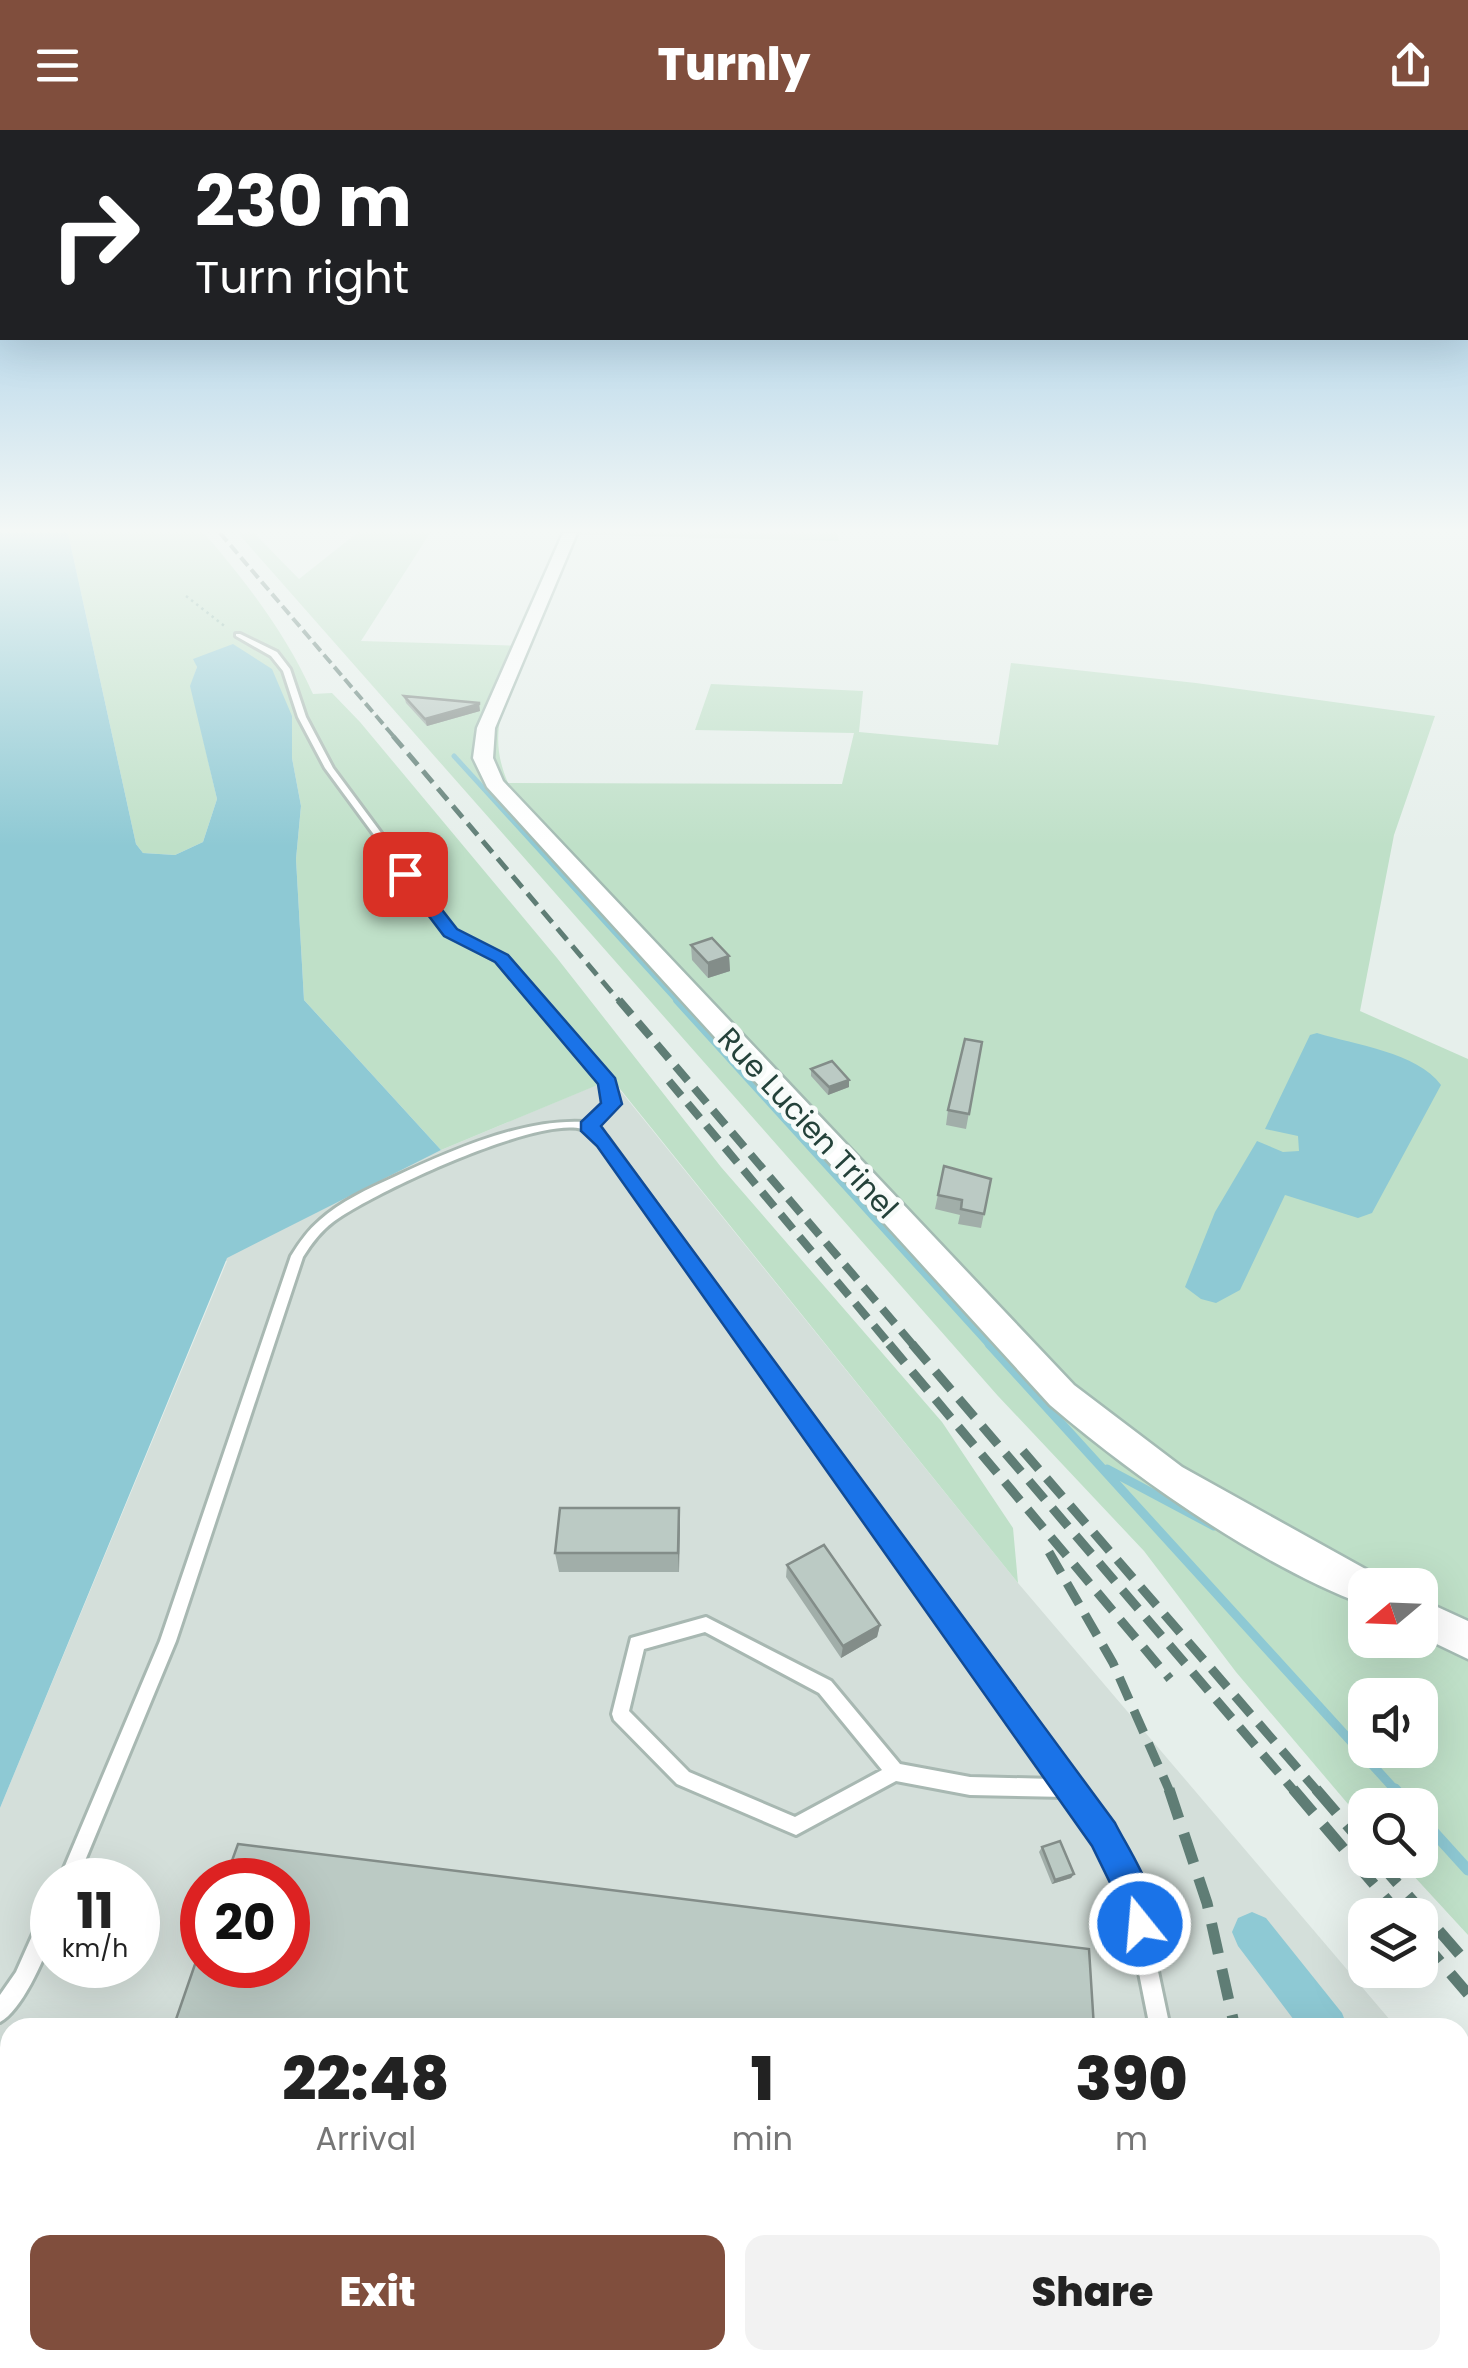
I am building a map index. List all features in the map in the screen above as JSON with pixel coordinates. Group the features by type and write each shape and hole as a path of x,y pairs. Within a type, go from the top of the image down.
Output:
{"street":[{"name":"Rue Lucien Trinel","path":"525,637 486,728 483,758 494,783 1062,1396 1159,1474 1231,1520 1348,1579"},
{"path":"1438,1626 1468,1642"}],"lane":[{"path":"243,637 274,654 288,671 302,717 329,768 450,932 501,958 608,1083 612,1104 588,1126"},
{"path":"77,1858 168,1642 297,1256 308,1237 352,1204 460,1155 546,1124 588,1126 604,1141 1104,1834 1132,1891 1158,2018"},
{"path":"894,1772 826,1687 706,1624 637,1643 620,1714 682,1778 796,1826 894,1772 970,1786 1071,1788"},
{"path":"0,2012 30,1965"}],"shaded area":[{"path":"611,1079 1018,1583 1348,1971 1348,1988 1363,1988 1388,2018 0,2018 0,1808 227,1261 103,1232 441,1150"}],"green space":[{"path":"91,637 282,637 313,694 332,693 360,722 557,958 721,1167 942,1422 1013,1528 1018,1583 612,1079 441,1150 304,1000 296,859 301,806 292,758 292,716 194,659 197,667 191,686 217,799 203,842 175,855 143,853 136,844"},
{"path":"330,637 527,646 501,714 498,746 508,783 842,784 854,733 695,730 711,684 863,691 859,732 998,745 1011,663 1196,683 1435,716 1394,835 1360,1011 1468,1059 1468,1935 1416,1878 1438,1878 1438,1788 1348,1788 1348,1804 1236,1672 1144,1551 998,1396"}],"water":[{"path":"0,637 91,637 136,844 143,853 175,855 203,842 217,799 190,686 197,667 193,659 233,644 272,669 292,716 292,758 301,806 296,859 304,1000 441,1150 227,1258 0,1808"},
{"path":"1317,1033 1401,1057 1441,1085 1372,1213 1358,1218 1285,1195 1240,1290 1216,1303 1201,1299 1185,1287 1215,1212 1257,1141 1283,1152 1299,1151 1298,1136 1265,1129 1310,1035"}],"building":[{"path":"404,696 479,703 479,704 425,719"},
{"path":"712,938 729,956 708,963 691,945"},
{"path":"965,1039 982,1042 969,1114 948,1110"},
{"path":"832,1061 849,1080 829,1087 811,1069"},
{"path":"944,1166 991,1179 984,1214 961,1209 962,1200 938,1195"},
{"path":"560,1508 679,1508 678,1553 555,1553"},
{"path":"824,1545 880,1625 843,1646 787,1565"},
{"path":"1060,1841 1074,1874 1055,1880 1042,1847"},
{"path":"238,1844 1089,1949 1093,2018 176,2018 187,1988 310,1988 310,1858 233,1858"}],"waterway":[{"path":"454,756 679,1003"},
{"path":"677,1000 991,1346"},
{"path":"989,1344 1393,1788"},
{"path":"1107,1469 1214,1526"},
{"path":"1438,1837 1468,1870"},
{"path":"1252,1932 1319,2018"}],"railway":[{"path":"309,637 395,738"},
{"path":"393,736 621,1003"},
{"path":"619,1000 914,1346"},
{"path":"669,1081 891,1346"},
{"path":"889,1344 1170,1679"},
{"path":"912,1344 1295,1792"},
{"path":"1023,1451 1318,1792"},
{"path":"1049,1552 1113,1663 1170,1792"},
{"path":"1293,1789 1386,1898"},
{"path":"1316,1789 1348,1826"},
{"path":"1170,1792 1207,1903 1233,2018"},
{"path":"1393,1878 1468,1964"},
{"path":"1438,1959 1468,1994"}],"route":[{"path":"405,874 450,932 501,958 608,1083 612,1104 588,1126 604,1141 1104,1834 1132,1891 1140,1924"}]}
